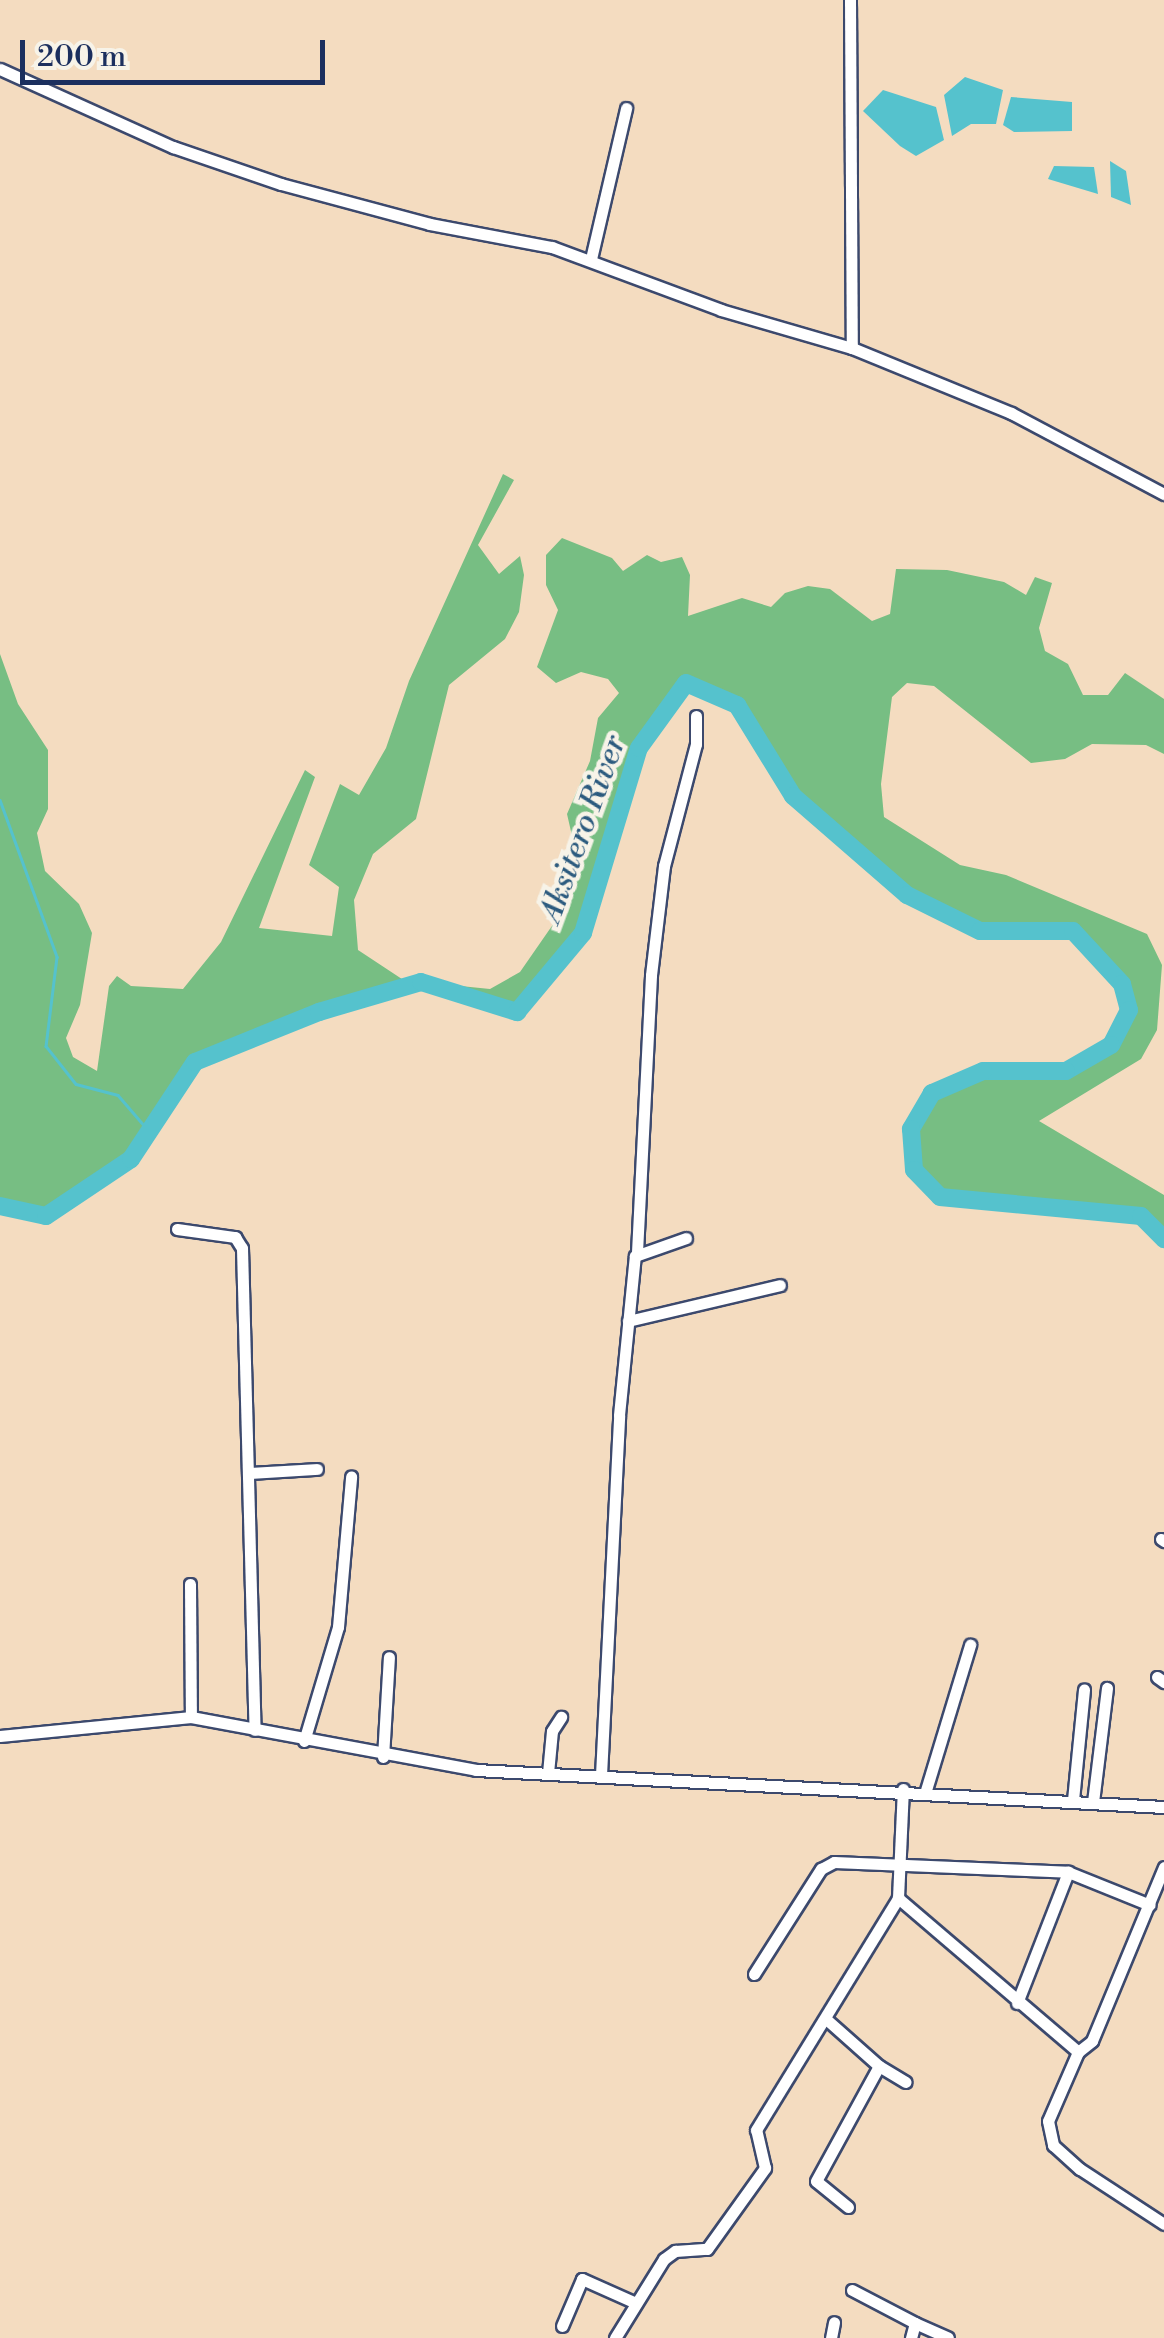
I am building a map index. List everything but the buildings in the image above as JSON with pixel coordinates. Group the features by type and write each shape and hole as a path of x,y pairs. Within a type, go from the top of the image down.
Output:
{"street":[{"path":"850,0 852,348"},
{"path":"0,69 155,140 280,184 591,259 722,310 852,348 1010,414 1164,494"},
{"path":"591,259 626,108"},
{"path":"601,1775 628,1321 637,1252 650,974 664,866 696,744 696,716"},
{"path":"178,1230 234,1237 242,1248 255,1730"},
{"path":"637,1252 686,1238"},
{"path":"628,1321 780,1286"},
{"path":"251,1473 317,1469"},
{"path":"304,1740 338,1628 352,1476"},
{"path":"190,1584 192,1718"},
{"path":"926,1790 970,1646"},
{"path":"383,1757 389,1657"},
{"path":"1094,1802 1107,1688"},
{"path":"1073,1800 1084,1690"},
{"path":"548,1773 552,1730 561,1717"},
{"path":"0,1736 192,1718 383,1757 548,1773 926,1790 1164,1808"},
{"path":"615,2338 664,2259 679,2250 702,2253 738,2210 765,2168 756,2130 898,1898 903,1790"},
{"path":"754,1974 825,1865 1068,1872 1155,1902"},
{"path":"1164,1867 1155,1902 1092,2041 1078,2052 1050,2112 1053,2145 1164,2224"},
{"path":"1017,2003 1068,1872"},
{"path":"898,1898 1078,2052"},
{"path":"826,2019 880,2066 906,2082"},
{"path":"848,2207 816,2182 880,2066"},
{"path":"562,2326 582,2279 636,2302"},
{"path":"852,2290 948,2338"},
{"path":"831,2338 834,2322"},
{"path":"911,2338 915,2323"}],"green space":[{"path":"503,474 514,480 478,545 499,574 520,556 524,575 519,612 505,639 449,685 416,819 373,854 354,900 358,950 411,985 195,1062 131,1159 46,1216 0,1206 0,654 18,704 48,750 48,809 37,833 45,871 79,904 92,933 80,1005 66,1038 73,1057 97,1071 109,986 117,976 131,986 183,989 221,942 305,770 315,777 259,928 332,936 339,887 309,865 340,784 359,795 386,748 409,681"},
{"path":"562,538 612,558 623,571 647,555 661,562 682,557 690,575 688,616 742,598 771,607 785,593 808,586 830,589 872,621 890,614 896,569 947,570 1004,582 1026,595 1035,577 1052,583 1039,628 1045,651 1068,664 1083,695 1108,695 1125,673 1164,699 1164,754 1146,745 1092,744 1065,759 1031,763 934,686 907,683 892,697 881,784 884,817 960,865 1006,875 1147,934 1162,965 1157,1030 1141,1059 1039,1121 1164,1195 1164,1239 1141,1216 940,1197 914,1170 911,1129 932,1093 983,1071 1066,1071 1111,1045 1129,1010 1122,984 1073,932 980,931 907,895 793,796 737,705 686,684 639,748 583,933 517,1012 421,982 490,989 520,972 563,910 575,849 567,814 590,761 598,718 619,693 608,679 581,672 556,683 537,667 558,610 546,585 546,555"}],"water":[{"path":"965,77 1003,90 996,124 971,124 952,136 944,95"},
{"path":"883,90 936,107 944,140 916,156 900,146 863,111"},
{"path":"1011,97 1072,102 1072,131 1014,132 1003,125"},
{"path":"1110,161 1126,171 1131,205 1111,197"},
{"path":"1054,166 1094,167 1098,194 1048,179"}],"waterway":[{"name":"Aksitero River","path":"0,1206 46,1216 131,1159 195,1062 319,1012 421,982 517,1012 583,933 639,748 686,683 737,705 793,796 907,895 980,931 1073,931 1122,984 1129,1010 1111,1045 1066,1071 983,1071 932,1093 911,1129 914,1170 940,1197 1141,1216 1164,1239"},
{"path":"0,800 57,957 46,1046 76,1084 118,1095 149,1131"}]}
